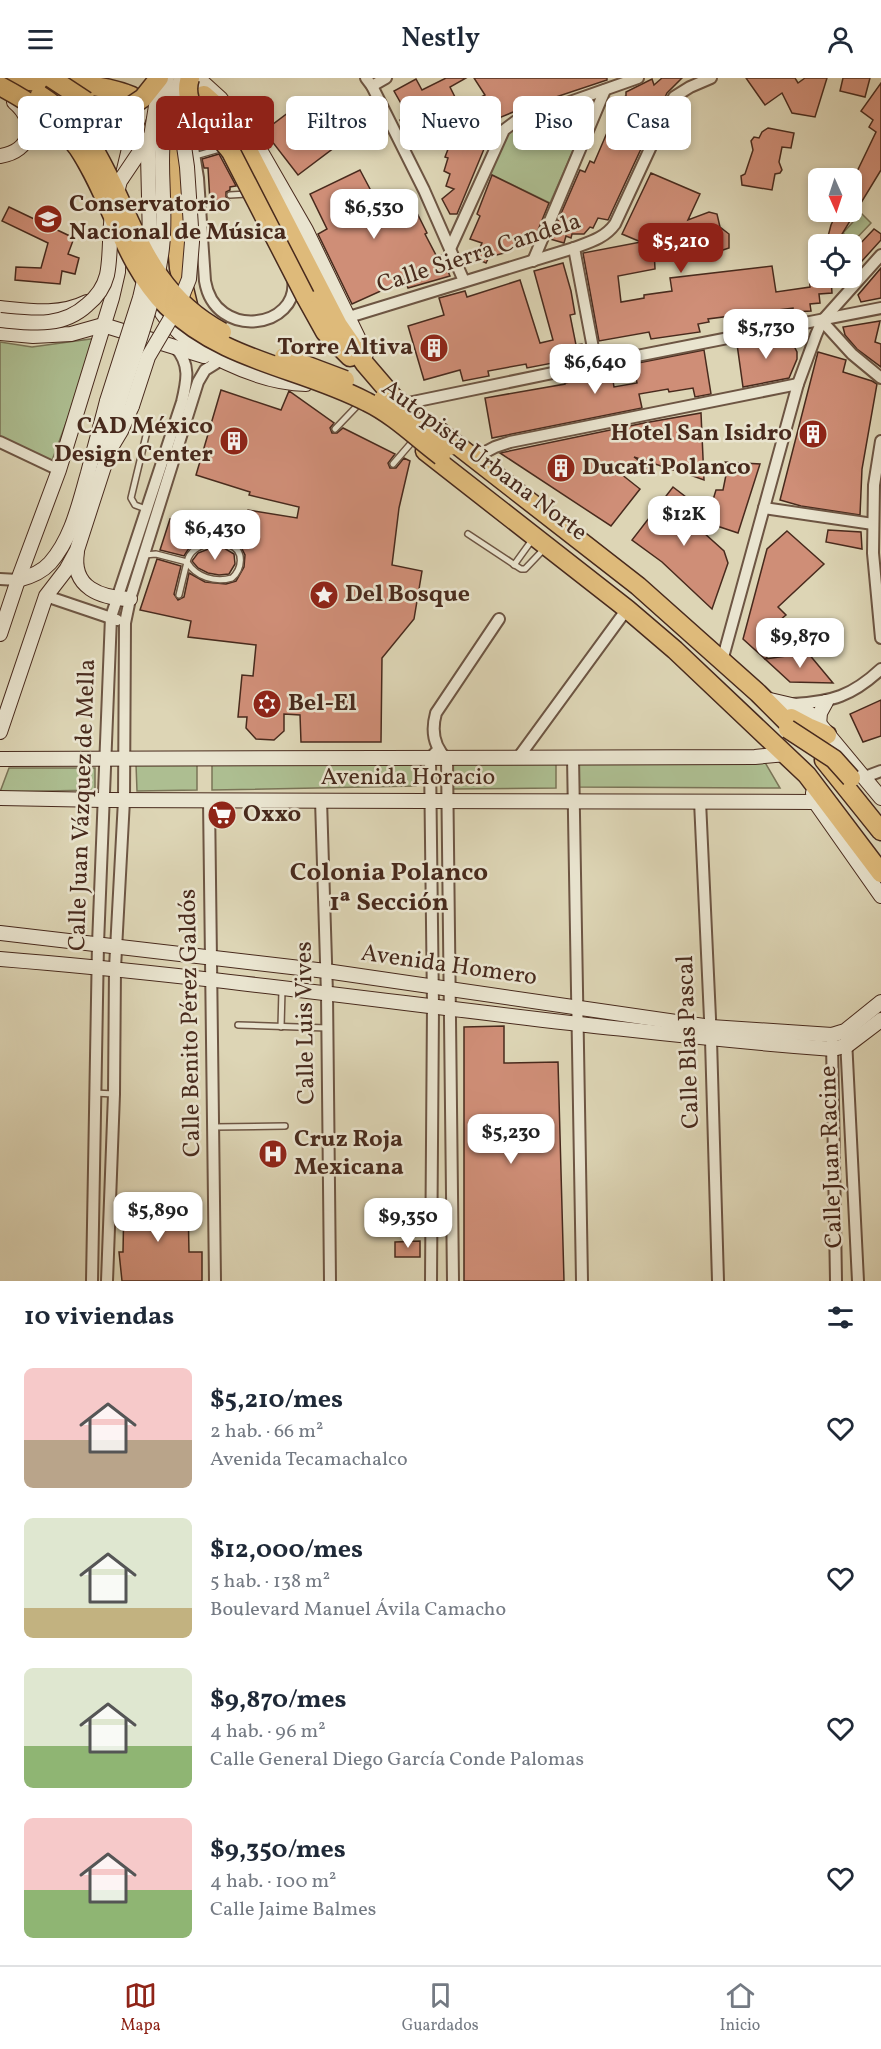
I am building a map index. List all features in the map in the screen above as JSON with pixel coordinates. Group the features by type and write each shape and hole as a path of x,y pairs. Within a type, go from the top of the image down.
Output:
{"highway":[{"path":"5,78 33,82 93,84 132,96"},
{"name":"Autopista Urbana Norte","path":"11,78 44,98 63,113 85,136 103,164 133,231 152,266 173,293 191,311 230,337 348,381 400,405 627,584 788,729 849,800 881,842"},
{"path":"51,78 86,101 104,107 117,105 137,95 157,79"},
{"path":"189,79 187,91 190,103 231,152 319,323 344,352 384,387 400,405 474,458 638,586 764,697 799,723 823,730"},
{"path":"189,79 194,96"},
{"name":"Autopista Urbana Norte","path":"0,86 34,105 66,133 77,147 100,187 138,269 167,306 205,336 230,350 369,403 607,583 765,723 841,809 881,862"},
{"path":"178,150 181,282 194,321 215,345 234,358 306,384 357,406 380,419 542,541 675,650 786,754 810,779 881,873"},
{"path":"236,150 289,254 303,274 324,294"},
{"path":"248,150 350,343 400,405"},
{"path":"764,697 824,760 881,831"},
{"path":"788,729 834,759 881,814"}],"main road":[{"path":"172,78 172,96"},
{"path":"189,79 211,96 214,78"},
{"path":"144,120 157,79"},
{"path":"144,109 157,79"},
{"path":"0,732 46,596 66,570 77,550 109,451 121,431 119,404 148,264 150,136 147,118 157,79"},
{"path":"184,96 189,79"},
{"path":"18,580 37,574 45,568 65,540 119,404 146,316 160,260 163,225 161,141 169,108 189,79"},
{"path":"0,97 31,110 44,120 73,152 98,195 119,242 166,318 187,339 221,360"},
{"path":"0,156 18,150 26,140 29,130 26,116 14,102"},
{"path":"144,113 149,105"},
{"path":"0,320 50,323 63,320 82,310 98,295 107,274 112,219 120,182 150,136"},
{"path":"0,634 5,606 18,580 59,470 114,292 118,272 119,198 128,150"},
{"path":"119,404 178,306 189,279 192,242 188,177 181,150"},
{"path":"260,150 306,231 364,351 400,405"},
{"path":"0,308 44,312 74,308 100,293 112,282 118,272"},
{"path":"0,333 33,336 71,334 103,325 221,360 278,381 306,384"},
{"path":"77,550 78,571 85,583 96,593 124,599"},
{"path":"764,697 792,704 807,711 872,780 881,798"},
{"path":"823,730 820,713 826,702"},
{"name":"Avenida Horacio","path":"0,759 439,756 755,757 786,754"},
{"path":"810,779 815,802 881,896"},
{"name":"Avenida Horacio","path":"0,798 104,801 815,802"},
{"name":"Avenida Homero","path":"0,933 326,970 576,1008 711,1033"},
{"name":"Avenida Homero","path":"0,958 98,966 433,1005 577,1025 839,1040"},
{"path":"839,1040 881,1002"},
{"path":"839,1040 881,1020"}],"street":[{"path":"386,78 369,82 424,190 464,281"},
{"path":"450,249 504,130 516,121 638,78"},
{"name":"Calle Sierra Candela","path":"349,317 574,248 596,240 610,231 674,97 711,78"},
{"path":"189,79 187,112 205,197 206,289 210,299 238,321 253,322 269,318 285,307 291,299 294,284 289,254"},
{"path":"533,261 605,90"},
{"path":"574,248 596,364"},
{"path":"723,661 798,384 822,321 881,255"},
{"path":"400,405 881,308"},
{"path":"822,321 852,354 881,378"},
{"name":"Calle Juan Vázquez de Mella","path":"92,1281 98,944 111,617 124,599 145,555 187,403 187,368 183,357 175,347"},
{"name":"Calle Juan Vázquez de Mella","path":"107,1281 114,1094 115,968 124,801 124,599 133,551 187,403 202,374 211,365 221,360"},
{"path":"474,458 510,442 798,384"},
{"path":"881,441 874,485 873,524 873,553 879,590 881,638"},
{"path":"0,442 59,470"},
{"path":"764,508 873,524"},
{"path":"0,579 18,580"},
{"path":"46,596 125,623"},
{"path":"518,758 627,609"},
{"path":"453,1281 448,800 434,723 436,714 499,619"},
{"path":"792,704 826,702 853,691 870,680 881,669"},
{"path":"431,1281 433,1005 430,800 439,756"},
{"path":"573,757 582,1281"},
{"path":"872,780 881,771"},
{"name":"Calle Benito Pérez Galdós","path":"209,800 215,1281"},
{"name":"Calle Luis Vives","path":"321,800 327,994 330,1281"},
{"name":"Calle Blas Pascal","path":"700,801 711,1033 718,1281"},
{"name":"Calle Juan Racine","path":"836,1281 839,1040"},
{"name":"Calle Juan Racine","path":"839,1040 858,1281"}],"lane":[{"path":"195,156 216,150"},
{"path":"230,195 258,194"},
{"path":"335,429 357,406"},
{"path":"149,423 131,498 135,505 158,513"},
{"path":"393,464 412,442"},
{"path":"468,534 521,569 525,569 542,541"},
{"path":"514,565 542,541"},
{"path":"133,551 187,562 197,573 219,580 232,578 237,574 241,559 238,551 231,545 210,543 200,546 188,556 187,562 178,595"},
{"path":"281,1027 282,988"},
{"path":"238,1025 327,1028"},
{"path":"94,1093 114,1094"},
{"path":"214,1127 285,1126"}],"green space":[{"path":"513,130 513,150 573,150 550,203 490,174 509,131"},
{"path":"862,214 871,223 861,234 843,233 853,222 862,222"},
{"path":"98,338 51,463 0,440 0,342 32,347"},
{"path":"578,757 763,759 780,788 578,787"},
{"path":"415,758 416,786 212,790 212,762"},
{"path":"449,761 556,761 556,788 450,789"},
{"path":"197,762 197,790 137,791 136,764"},
{"path":"9,768 95,768 95,790 0,792"}],"building":[{"path":"446,78 466,78 450,87 454,96 400,96 400,102 394,91 416,79 422,90"},
{"path":"474,78 607,78 607,80 559,96 513,96 513,112 501,117 501,96 483,96 485,95"},
{"path":"662,78 682,78 666,96 626,96 626,92 652,79 654,85"},
{"path":"746,78 795,78 798,83 805,78 827,78 815,117 792,113 782,93 765,105"},
{"path":"843,78 870,78 865,97 840,91"},
{"path":"881,83 881,170 862,201 862,168 859,168 876,132 869,127 873,120 861,111"},
{"path":"286,114 286,150 331,150 298,175 274,144 274,123"},
{"path":"768,128 794,133 791,148 782,147 779,162 782,170 775,174 772,190 742,185 741,176 745,174 753,150 751,141 754,137 759,138"},
{"path":"606,135 606,150 641,150 608,220 598,218 593,228 590,227 584,234 572,234 571,238 566,236 564,243 550,239 580,170 585,172 590,161 594,163"},
{"path":"448,150 484,150 457,214 450,214 442,199 454,189 446,186 450,174 444,171 448,158 445,157"},
{"path":"219,154 236,186 230,187 230,190 226,192 229,200 210,201 208,168 204,168 202,159"},
{"path":"360,170 378,204 396,194 402,206 411,201 427,233 425,234 437,257 441,255 450,276 408,288 405,280 352,304 318,234 327,229 310,194"},
{"path":"651,173 700,194 688,220 709,212 717,214 720,227 729,234 729,248 711,254 705,237 683,231 671,257 654,249 655,269 618,276 621,302 644,298 644,295 672,291 670,278 772,266 776,292 808,287 832,288 832,293 819,294 820,303 810,304 811,311 793,312 793,308 708,319 709,322 698,324 700,332 651,339 649,332 599,341 583,253 641,242 622,234"},
{"path":"492,175 549,203 534,240 524,236 520,245 508,252 489,257 486,263 475,258 482,243 470,239 480,216 477,214"},
{"path":"9,207 74,238 68,254 79,258 75,274 62,271 60,284 15,280 16,267 41,268 48,243 2,221"},
{"path":"832,222 849,222 842,234 829,234"},
{"path":"874,229 881,234 881,240 862,261 862,242"},
{"path":"563,263 575,314 570,315 576,345 582,344 584,357 527,368 526,364 488,371 489,376 463,381 460,370 424,380 408,326 444,315 439,298 465,291 467,297 520,280 540,343 553,340 534,271"},
{"path":"881,268 881,298 861,302 858,295"},
{"path":"880,321 875,342 881,344 881,367 857,349 845,335 843,327"},
{"path":"776,336 792,342 797,352 797,359 789,378 743,387 737,344"},
{"path":"704,350 711,394 695,397 693,388 639,394 642,408 492,438 485,398 565,384 570,382 569,379 612,374 614,387 637,383 633,364"},
{"path":"818,352 846,360 843,372 877,384 862,469 860,515 801,506 780,500"},
{"path":"221,390 281,410 289,391 334,423 330,428 332,433 337,433 343,428 395,454 388,463 390,468 396,468 404,458 410,461 399,508 392,565 422,571 414,619 382,658 381,742 301,742 300,715 284,714 284,731 274,740 256,739 246,728 247,717 238,717 242,675 253,676 256,645 188,637 191,621 140,610 157,559 181,566 174,594 178,600 184,597 189,573 205,582 226,584 236,581 244,567 245,555 242,549 238,544 226,539 210,538 201,541 189,548 184,556 160,550 170,519 236,540 248,510 297,518 299,507 249,495 250,492 196,475"},
{"path":"701,413 704,480 684,473 688,468 673,470 634,457 654,472 643,474 611,466 640,489 611,526 500,453 644,423"},
{"path":"725,462 760,464 738,533 705,522 716,490 723,490 726,475 721,474"},
{"path":"673,487 695,504 686,516 684,515 724,551 728,563 712,609 662,562 632,540"},
{"path":"828,530 861,532 862,549 826,542"},
{"path":"787,531 824,564 778,607 786,615 768,630 781,644 765,659 743,639 767,549"},
{"path":"211,548 224,548 234,554 235,564 229,574 208,573 198,568 192,561 198,553"},
{"path":"808,653 833,683 790,682 765,659"},
{"path":"881,700 881,736 863,742 850,714"},
{"path":"504,1026 504,1063 558,1062 564,1281 464,1281 464,1027"},
{"path":"124,1201 188,1202 189,1252 202,1252 202,1281 122,1281 119,1252 123,1252"},
{"path":"420,1241 420,1257 395,1257 395,1242"}],"place":[{"name":"Conservatorio Nacional de Música","path":"48,219"},
{"name":"Torre Altiva","path":"434,348"},
{"name":"Hotel San Isidro","path":"813,434"},
{"name":"CAD México Design Center","path":"234,441"},
{"name":"Ducati Polanco","path":"561,468"},
{"name":"Del Bosque","path":"324,595"},
{"name":"Bel-El","path":"267,704"},
{"name":"Oxxo","path":"222,815"},
{"name":"Cruz Roja Mexicana","path":"273,1154"}],"district":[{"name":"Colonia Polanco 1ª Sección","path":"389,888"}]}
